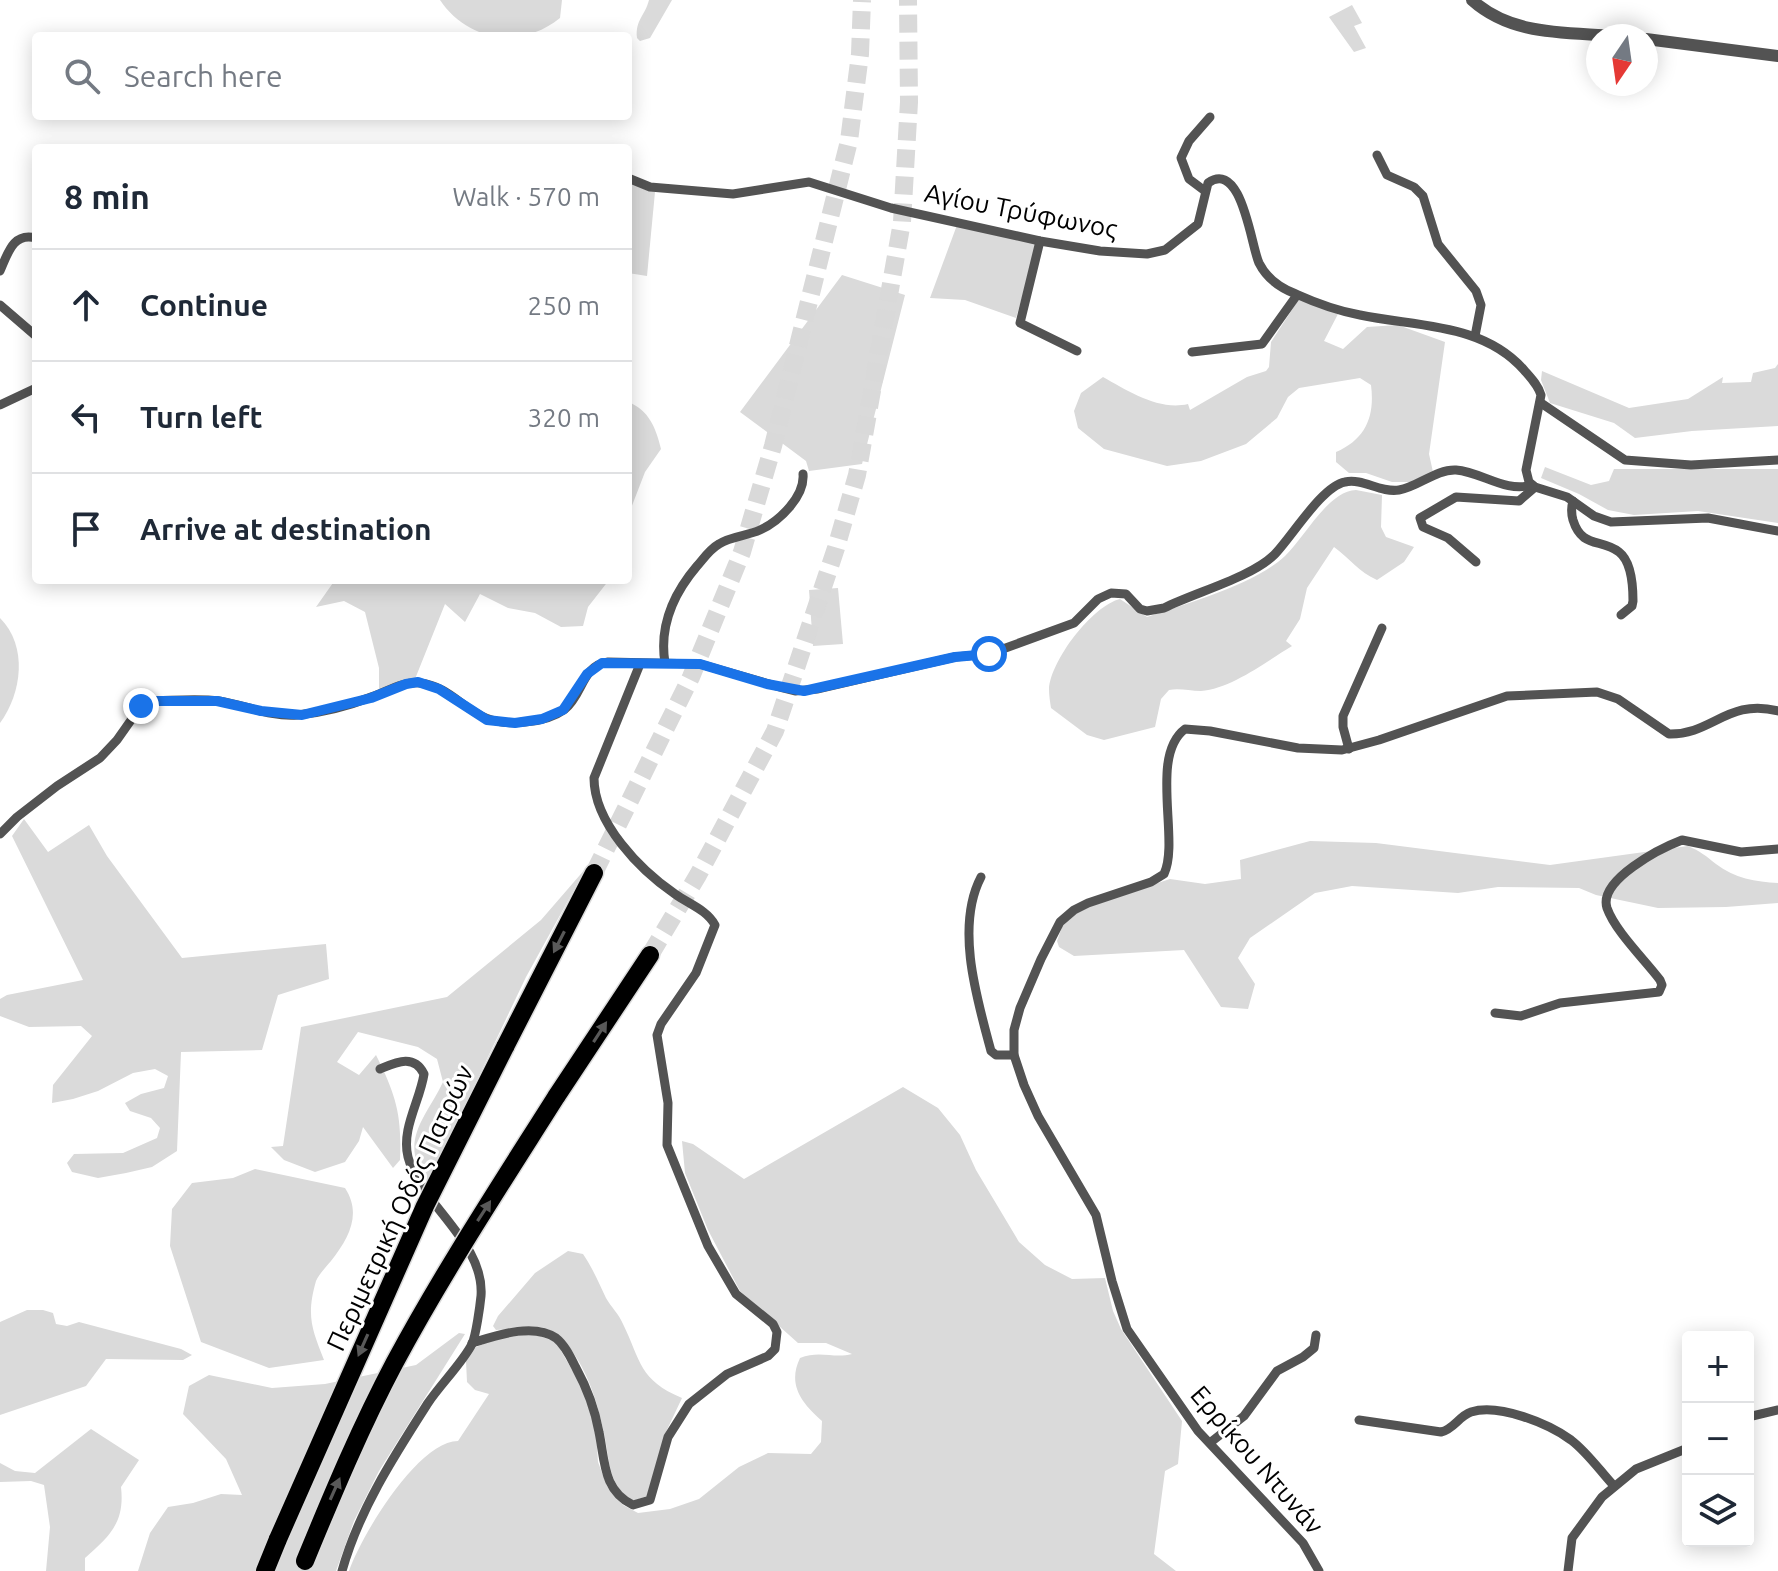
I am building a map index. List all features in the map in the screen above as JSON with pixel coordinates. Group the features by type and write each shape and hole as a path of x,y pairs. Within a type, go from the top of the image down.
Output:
{"highway":[{"name":"Περιμετρική Οδός Πατρών","path":"265,1571 425,1206 594,873"},
{"path":"303,1566 355,1444 395,1363 476,1223 650,955"}],"street":[{"path":"1472,0 1495,18 1516,26 1586,34"},
{"path":"1658,41 1778,56"},
{"path":"1210,117 1189,141 1181,158 1189,179 1205,191 1214,179 1230,184 1242,204 1260,265 1275,284 1347,312 1475,336 1513,358 1539,388 1541,403 1526,470 1527,479 1534,486"},
{"path":"1377,155 1387,175 1414,187 1423,196 1438,244 1478,296 1480,308 1475,336"},
{"name":"Αγίου Τρύφωνος","path":"632,180 650,187 733,194 809,182 891,208 1040,241 1118,253 1160,252 1181,240 1198,224 1205,191"},
{"path":"0,271 14,241 23,236 32,237"},
{"path":"1040,241 1020,323 1077,351"},
{"path":"1192,352 1262,344 1297,295"},
{"path":"0,305 32,333"},
{"path":"0,405 32,390"},
{"path":"1541,403 1625,460 1691,465 1778,460"},
{"path":"0,834 57,786 100,758 147,701 217,701 261,711 302,715 371,698 418,682 439,689 487,720 515,723 542,719 563,710 587,674 602,663 707,665 767,684 804,691 955,657 989,654 1074,623 1098,599 1111,593 1126,594 1140,609 1156,611 1258,567 1273,556 1319,501 1340,483 1354,482 1392,491 1409,488 1456,470 1513,487 1534,486 1573,501 1594,516 1611,522 1708,518 1778,531"},
{"path":"665,663 664,641 668,618 674,599 686,580 716,545 760,530 776,520 799,493 803,474"},
{"path":"1476,562 1448,538 1423,527 1420,518 1456,497 1519,501 1534,486"},
{"path":"1573,501 1571,510 1579,533 1591,542 1617,550 1627,563 1633,601 1632,606 1621,615"},
{"path":"1349,749 1343,716 1382,628"},
{"path":"472,1343 503,1333 541,1332 556,1338 567,1351 586,1387 610,1485 623,1501 633,1505 650,1500 668,1437 689,1404 727,1374 768,1356 775,1349 777,1332 773,1324 736,1294 708,1246 667,1145 668,1103 657,1035 661,1024 696,973 715,925 711,917 672,893 619,842 604,820 594,793 594,778 640,664"},
{"name":"Ερρίκου Ντυνάν","path":"1319,1571 1303,1543 1198,1431 1127,1329 1096,1215 1038,1116 1024,1085 1014,1055 1013,1037 1020,1008 1060,922 1082,906 1151,882 1164,874 1170,856 1166,811 1168,773 1181,731 1200,729 1298,748 1349,749 1514,695 1603,693 1672,735 1690,732 1734,711 1756,707 1778,711"},
{"path":"1495,1013 1521,1016 1560,1003 1657,993 1662,985 1660,980 1612,918 1606,905 1615,881 1625,872 1682,840 1741,852 1778,849"},
{"path":"981,877 973,893 968,933 978,1008 991,1051 996,1055 1014,1055"},
{"path":"342,1571 371,1496 428,1403 472,1343 481,1298 477,1270 454,1226 419,1182 407,1155 407,1132 424,1074 420,1066 411,1061 399,1061 380,1069"},
{"path":"1211,1442 1244,1416 1277,1371 1314,1348 1316,1335"},
{"path":"1754,1416 1778,1410"},
{"path":"1359,1420 1441,1432 1451,1429 1461,1417 1473,1411 1515,1414 1570,1439 1614,1486"},
{"path":"1568,1571 1572,1538 1592,1507 1636,1469 1682,1450"}],"shaded area":[{"path":"440,0 562,0 560,18 534,32 480,32 452,14"},
{"path":"649,0 672,0 650,38 640,41 637,27"},
{"path":"1352,5 1362,23 1354,26 1366,48 1354,52 1329,17"},
{"path":"632,183 655,192 647,276 632,274"},
{"path":"957,225 1038,243 1016,318 965,300 930,298"},
{"path":"842,275 905,295 862,464 809,471 806,461 740,412"},
{"path":"1299,299 1338,314 1324,341 1343,349 1367,327 1398,325 1445,342 1429,454 1433,472 1412,482 1392,482 1366,473 1349,473 1336,462 1336,452 1355,440 1370,416 1371,385 1360,378 1299,388 1288,397 1277,418 1246,444 1201,461 1167,466 1104,449 1078,428 1074,411 1081,393 1103,377 1144,398 1166,405 1188,404 1190,410 1247,377 1266,371 1271,342"},
{"path":"1778,364 1778,426 1635,438 1614,423 1550,403 1541,380 1542,371 1629,408 1688,399 1723,377 1722,383 1751,382 1753,373 1775,368"},
{"path":"632,404 650,421 661,449 645,472 632,506"},
{"path":"1545,467 1591,485 1609,481 1614,469 1778,469 1778,523 1698,511 1634,515 1608,510 1541,478"},
{"path":"1356,490 1382,495 1381,527 1386,537 1414,547 1404,562 1377,580 1334,547 1307,588 1300,619 1286,641 1292,646 1224,685 1201,691 1169,690 1161,699 1155,727 1104,740 1087,735 1051,708 1049,689 1057,664 1075,636 1097,612 1120,599 1147,617 1256,576 1285,556 1336,498"},
{"path":"332,584 606,584 588,607 583,626 561,627 535,613 508,608 480,594 465,622 445,604 415,679 379,692 379,668 365,612 344,601 316,607"},
{"path":"838,588 843,644 813,646 809,590"},
{"path":"0,618 15,642 19,670 13,698 0,723"},
{"path":"24,819 48,852 89,825 107,856 182,958 326,944 329,979 278,995 262,1050 181,1052 177,1151 152,1167 98,1178 72,1172 67,1163 74,1154 123,1153 157,1138 160,1128 151,1118 130,1111 125,1103 141,1094 164,1088 168,1076 155,1069 133,1073 98,1091 52,1103 53,1085 92,1036 81,1026 29,1027 0,1016 0,999 7,995 83,980 12,836"},
{"path":"1310,841 1376,843 1550,865 1688,846 1738,876 1778,883 1778,903 1658,908 1596,895 1579,888 1498,887 1458,893 1352,886 1315,893 1250,938 1238,958 1255,984 1248,1009 1221,1007 1184,950 1074,956 1059,947 1057,941 1062,927 1071,916 1097,903 1170,879 1205,884 1241,879 1240,860"},
{"path":"586,868 526,977 428,1183 419,1168 415,1142 423,1119 443,1082 437,1059 418,1047 358,1032 337,1062 359,1075 376,1055 396,1106 400,1160 393,1168 363,1127 359,1141 345,1162 315,1172 284,1160 271,1147 283,1146 301,1027 447,997 541,920"},
{"path":"903,1087 938,1108 960,1135 976,1170 1019,1242 1045,1265 1072,1279 1105,1278 1121,1329 1182,1421 1178,1464 1165,1471 1154,1554 1176,1571 349,1571 365,1536 393,1493 426,1456 442,1445 458,1441 489,1394 475,1390 467,1382 466,1361 474,1348 498,1338 535,1334 556,1342 583,1389 596,1432 598,1462 607,1486 623,1505 638,1513 670,1509 699,1499 739,1467 768,1453 811,1454 821,1442 822,1421 808,1407 796,1385 796,1368 800,1358 852,1354 826,1343 798,1343 740,1291 708,1230 685,1173 682,1141 693,1144 744,1179"},
{"path":"255,1169 345,1188 350,1198 353,1216 348,1235 317,1278 311,1304 316,1340 324,1360 269,1368 201,1342 170,1246 172,1209 192,1183 233,1178"},
{"path":"568,1251 583,1254 649,1376 682,1398 665,1434 647,1496 633,1501 613,1478 601,1418 586,1376 570,1348 545,1328 530,1326 496,1330 493,1326 535,1273"},
{"path":"27,1310 53,1313 56,1324 67,1326 79,1322 181,1349 192,1355 183,1360 106,1359 86,1386 0,1415 0,1322"},
{"path":"459,1333 465,1334 379,1471 354,1521 336,1571 138,1571 150,1533 168,1507 221,1494 242,1495 226,1459 183,1414 189,1386 209,1375 272,1388 325,1384 416,1365"},
{"path":"91,1429 139,1460 121,1487 118,1519 102,1543 85,1558 85,1571 46,1571 50,1527 44,1485 31,1481 0,1482 0,1463 15,1471 35,1473"}],"tunnel":[{"path":"594,873 691,677 742,552 773,446 849,141 860,54 862,0"},
{"path":"650,955 698,875 775,731 857,475 902,222 909,102 908,0"}],"route":[{"path":"141,706 147,701 217,701 283,715 302,715 371,698 418,682 439,689 487,720 515,723 542,719 563,710 587,674 594,667 608,662 700,664 767,684 804,691 955,657 989,654"}]}
